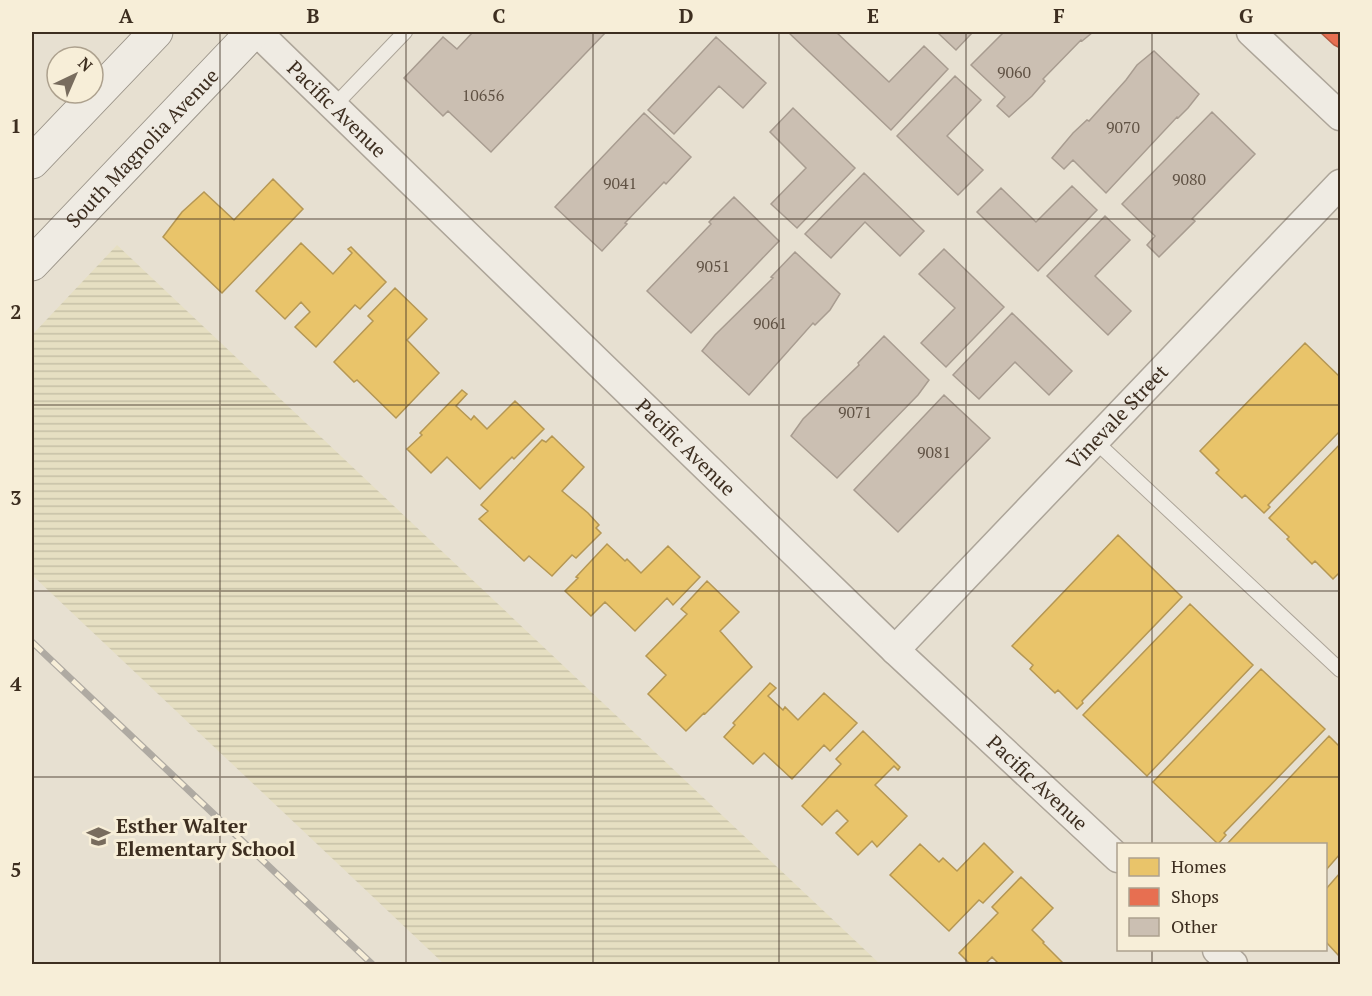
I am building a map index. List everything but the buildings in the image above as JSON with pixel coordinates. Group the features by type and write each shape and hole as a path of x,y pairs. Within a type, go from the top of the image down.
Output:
{"main road":[{"path":"32,160 156,32"},
{"name":"South Magnolia Avenue","path":"32,264 253,32"}],"street":[{"name":"Pacific Avenue","path":"257,32 895,650 1117,856"},
{"path":"1251,32 1341,116"},
{"name":"Vinevale Street","path":"895,650 1341,184"},
{"path":"1218,951 1233,964"}],"lane":[{"path":"334,106 405,32"},
{"path":"1095,441 1341,670"}],"shaded area":[{"path":"117,245 880,964 444,964 32,575 32,335"}],"railway":[{"path":"32,642 372,964"}],"place":[{"name":"Esther Walter Elementary School","path":"98,837"}]}
